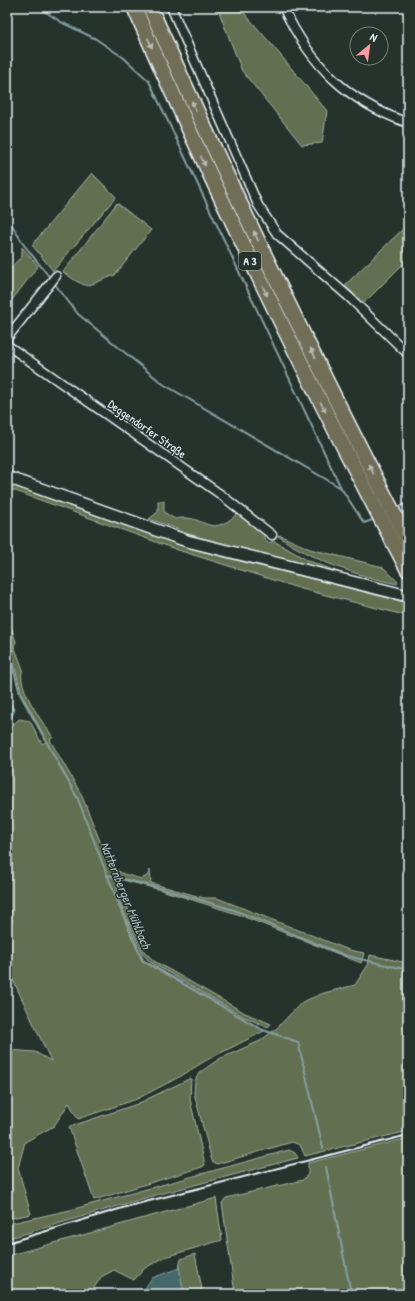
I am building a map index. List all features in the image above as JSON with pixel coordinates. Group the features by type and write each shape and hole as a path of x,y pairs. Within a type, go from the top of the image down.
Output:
{"highway":[{"name":"A 3","path":"134,7 175,100 263,288 376,511 389,520 408,541"},
{"name":"A 3","path":"150,7 188,93 276,279 389,504 389,520 408,570"}],"main road":[{"path":"7,477 188,541 408,596"}],"street":[{"path":"171,7 258,205 277,234 349,297 408,354"},
{"path":"283,7 304,45 326,72 346,91 385,114 408,123"},
{"path":"7,338 53,279"},
{"name":"Deggendorfer Straße","path":"7,345 220,494 272,535"}],"green space":[{"path":"217,7 239,7 327,111 322,143 302,145 242,71"},
{"path":"92,173 116,197 53,271 32,245"},
{"path":"117,203 151,230 115,275 87,286 76,281 63,272"},
{"path":"408,224 408,259 363,304 345,285"},
{"path":"22,247 38,266 12,300 7,298 7,272 22,256"},
{"path":"7,482 191,545 267,567 407,603 408,616 298,588 178,550 7,488"},
{"path":"158,501 164,501 164,512 175,519 193,519 212,526 227,522 237,514 240,515 264,532 264,538 268,543 274,541 307,560 346,575 250,552 178,531 178,529 149,519 158,512"},
{"path":"279,535 310,549 383,567 398,582 397,584 381,580 335,566 305,553 278,536"},
{"path":"7,614 16,642 14,646 23,669 22,676 26,694 37,714 53,737 50,740 81,794 112,868 124,874 141,879 147,876 150,870 151,883 204,898 217,898 349,950 364,953 361,963 237,914 161,890 119,879 117,887 118,894 127,906 144,951 154,961 245,1013 271,1024 268,1027 244,1017 149,961 143,954 120,903 118,905 142,961 264,1031 205,1061 181,1076 137,1099 78,1119 69,1103 54,1126 25,1142 18,1168 31,1214 7,1219 7,1050 35,1052 51,1061 7,967 7,924 13,921 7,909 7,731 19,719 30,721 42,744 47,741 22,695 7,637"},
{"path":"370,955 408,963 408,1131 305,1156 300,1145 292,1142 217,1164 212,1161 194,1093 195,1081 199,1073 219,1059 260,1041 277,1028 302,1002 324,993 355,985 368,965"},
{"path":"191,1078 190,1099 205,1165 94,1200 69,1127 137,1104"},
{"path":"408,1138 408,1294 235,1294 222,1203 226,1198 303,1180 308,1174 308,1163"},
{"path":"289,1150 295,1153 298,1158 145,1198 7,1239 7,1224 70,1210"},
{"path":"216,1198 222,1240 165,1257 145,1268 134,1280 114,1270 101,1277 92,1291 80,1294 7,1294 7,1256"},
{"path":"195,1254 203,1294 184,1294 179,1268 181,1259"}],"water":[{"path":"7,698 15,711 11,717 7,719"},
{"path":"179,1268 184,1294 141,1294 152,1278"}],"waterway":[{"path":"38,7 61,22 96,39 124,58 149,81 341,488"},
{"path":"7,217 24,245 51,279"},
{"path":"54,283 78,314 163,384 341,488 364,523 375,519"},
{"path":"397,508 406,504 408,507"},
{"name":"Natternberger Mühlbach","path":"7,644 20,694 78,799 107,875 143,960 263,1030 298,1042 323,1148"},
{"path":"7,674 13,672"},
{"path":"107,875 160,888 234,910 347,956 408,970"},
{"name":"Natternberger Mühlbach","path":"326,1167 351,1294"}],"railway":[{"path":"7,1243 129,1206 408,1135"}]}
